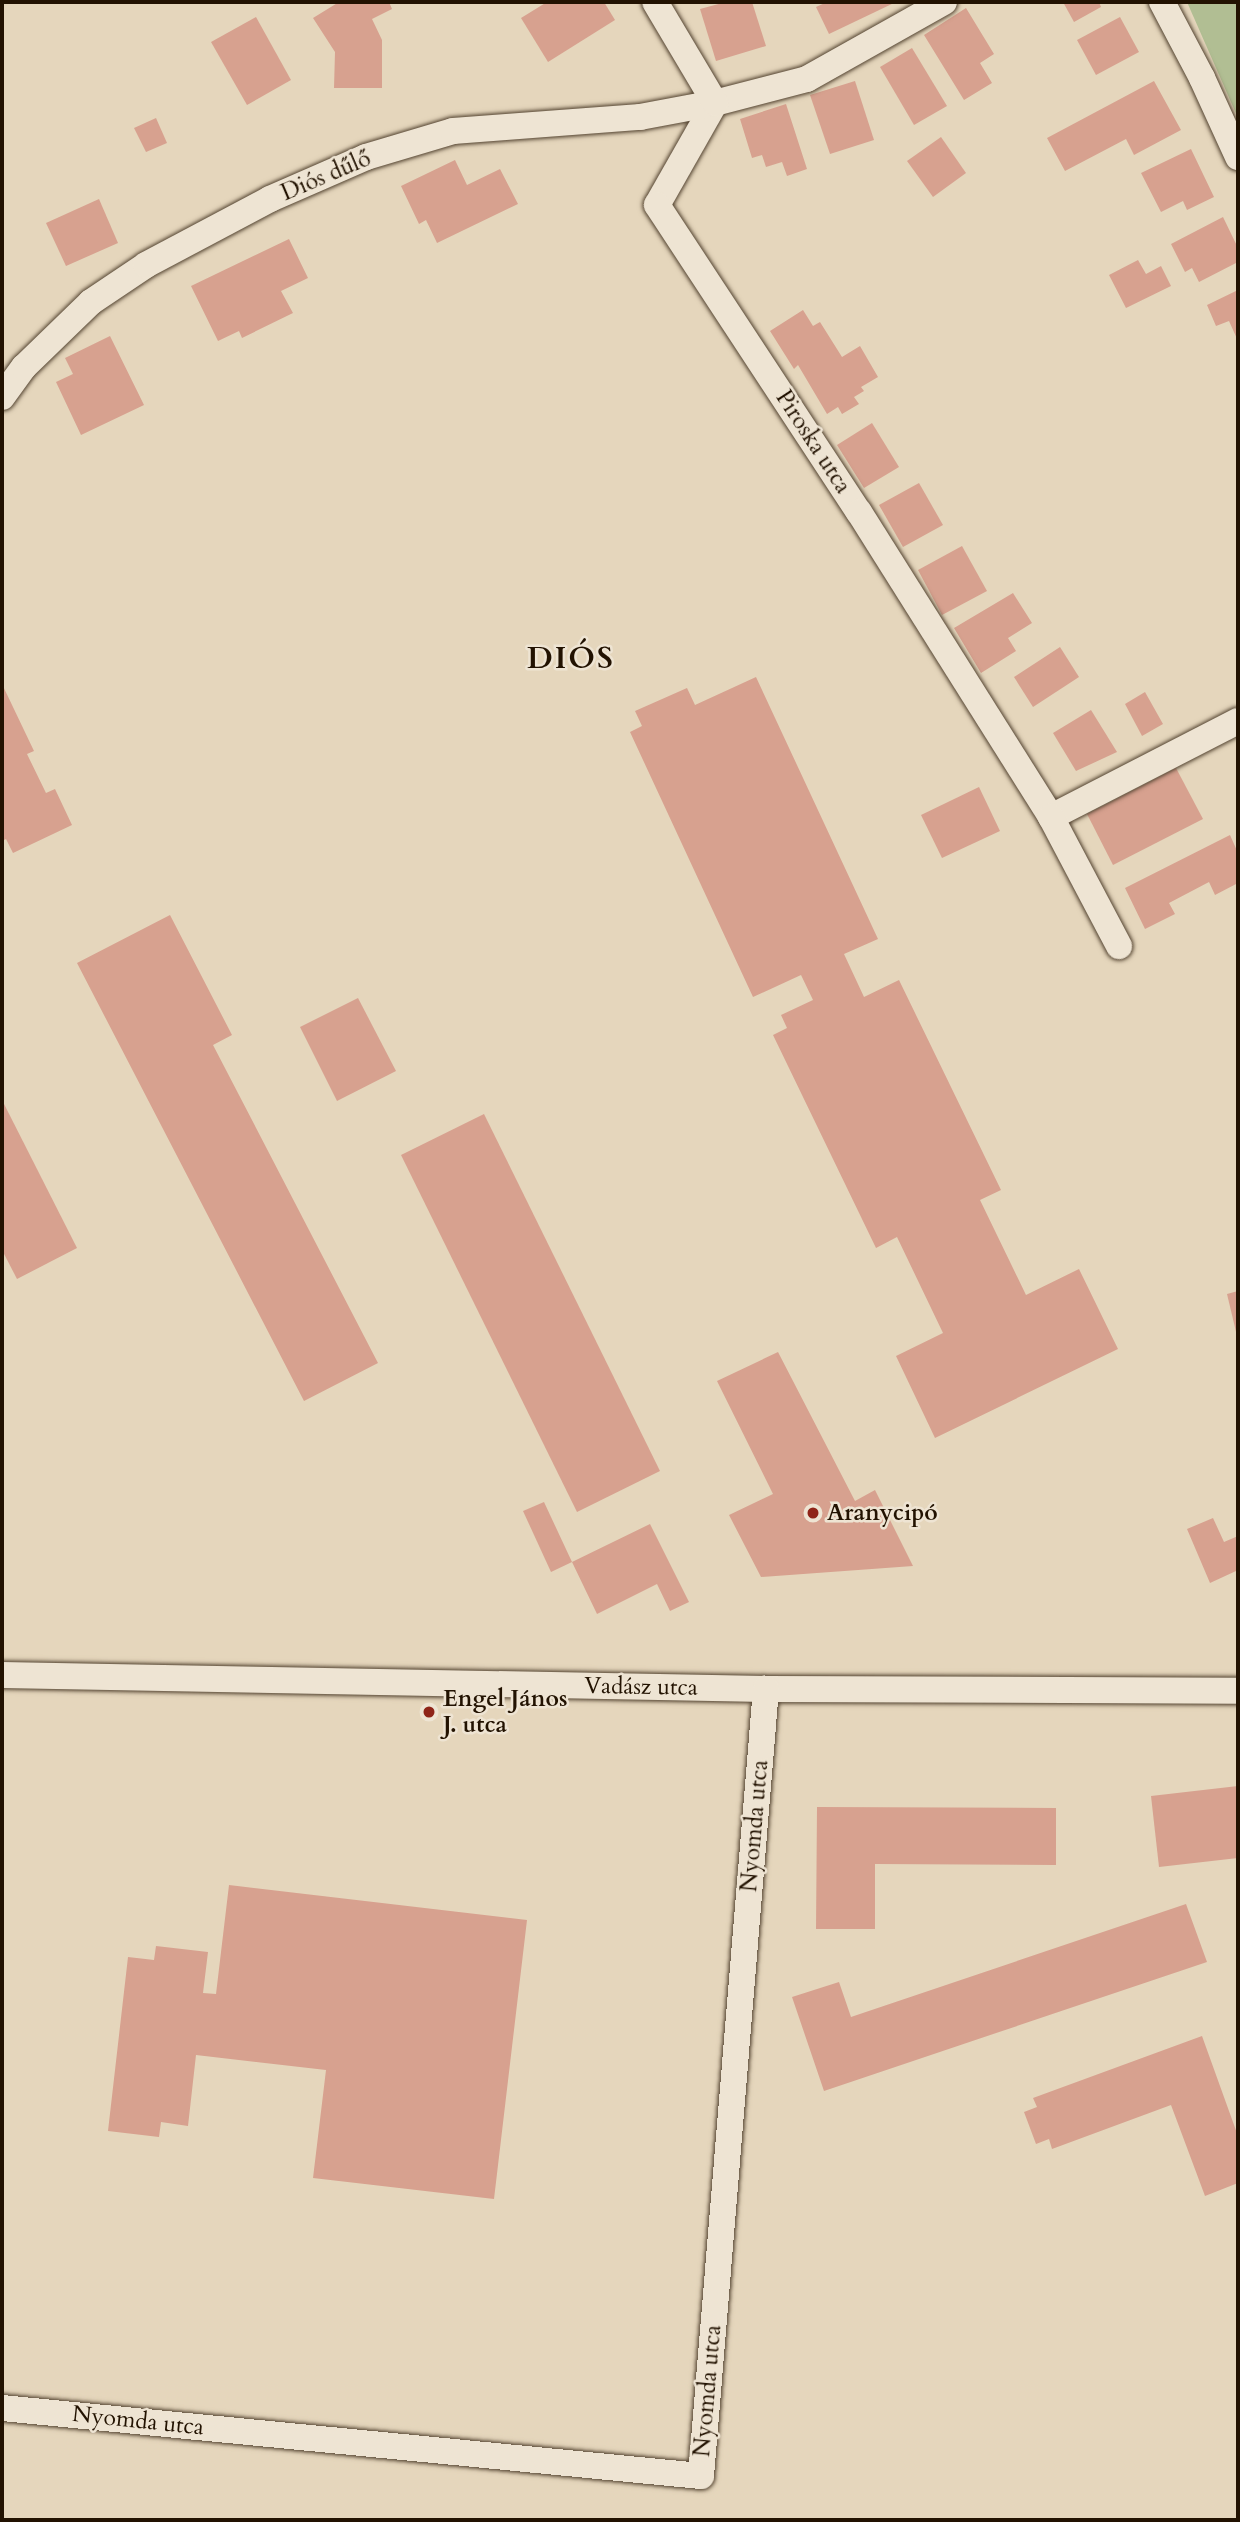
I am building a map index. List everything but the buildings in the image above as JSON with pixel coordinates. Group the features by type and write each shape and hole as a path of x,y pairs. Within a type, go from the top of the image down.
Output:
{"street":[{"path":"655,2 715,103 807,79 944,2"},
{"path":"1162,2 1202,78 1238,157"},
{"name":"Diós dűlő","path":"2,397 24,367 91,302 146,265 270,199 366,157 453,131 640,117 715,103"},
{"name":"Piroska utca","path":"715,103 657,205 859,512 1051,817"},
{"path":"1119,946 1051,817 1238,721"},
{"name":"Vadász utca","path":"2,1675 766,1689 1238,1691"},
{"name":"Nyomda utca","path":"2,2408 701,2476 766,1689"}],"green space":[{"path":"1187,2 1238,2 1238,118"}],"place":[{"name":"Aranycipó","path":"813,1513"},
{"name":"Engel János J. utca","path":"429,1712"}],"district":[{"name":"DIÓS","path":"571,659"}]}
